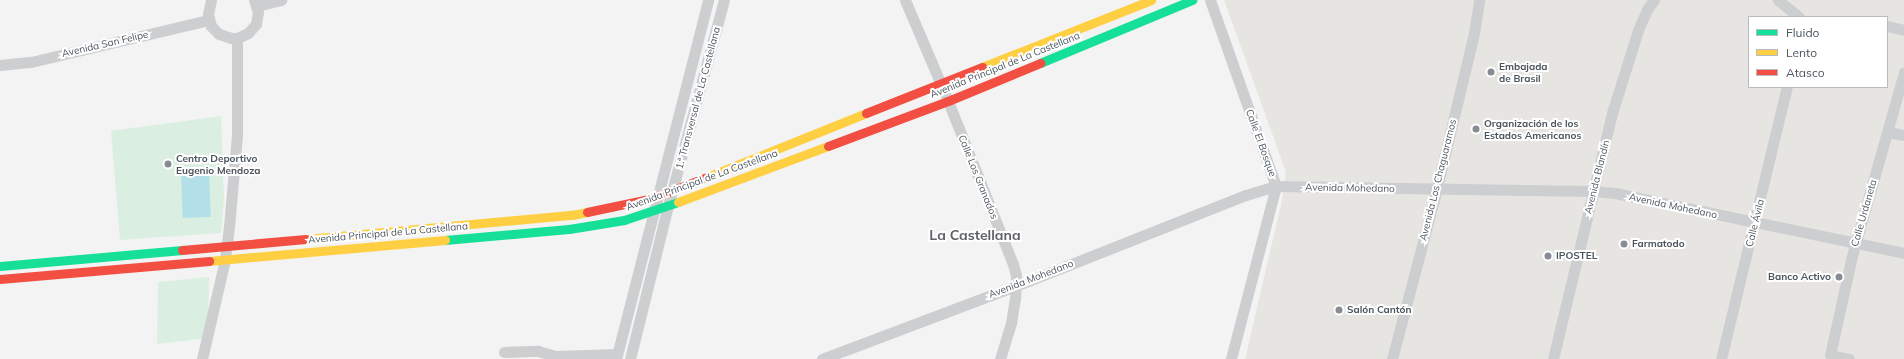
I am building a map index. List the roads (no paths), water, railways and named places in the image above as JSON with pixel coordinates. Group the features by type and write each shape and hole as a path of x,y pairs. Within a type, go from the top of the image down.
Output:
{"street":[{"path":"211,0 208,7 211,26 219,34 231,38 237,38 248,33 256,24 258,18 256,3 281,0"},
{"name":"1.ª Transversal de La Castellana","path":"616,357 708,0"},
{"name":"1.ª Transversal de La Castellana","path":"630,359 668,206 724,0"},
{"name":"Calle Los Granados","path":"905,0 948,101 1013,264 1016,275 1011,323 1000,359"},
{"name":"Avenida Principal de La Castellana","path":"0,266 226,247 572,214 658,196 1151,0"},
{"name":"Avenida Principal de La Castellana","path":"0,279 569,229 624,220 668,206 948,101 1192,0"},
{"name":"Calle El Bosque","path":"1210,0 1276,186 1231,359"},
{"name":"Avenida Los Chaguaramos","path":"1392,359 1436,189 1474,33 1480,0"},
{"name":"Avenida Blandín","path":"1553,359 1613,110 1638,30 1648,8 1654,0"},
{"path":"1778,0 1798,16"},
{"name":"Avenida San Felipe","path":"0,65 31,62 209,20"},
{"path":"1888,26 1904,30"},
{"path":"202,359 225,259 229,227 237,136 237,38"},
{"name":"Calle Urdaneta","path":"1849,359 1830,355 1856,243 1904,72"},
{"name":"Calle Ávila","path":"1721,359 1787,88"},
{"path":"1888,132 1904,135"},
{"name":"Avenida Mohedano","path":"822,359 1246,195 1276,186 1593,191 1615,193 1904,253"},
{"path":"504,352 538,351 556,356 616,357"}],"water":[{"path":"209,170 211,217 183,218 181,171"}],"place":[{"name":"Embajada de Brasil","path":"1491,72"},
{"name":"Organización de los Estados Americanos","path":"1476,129"},
{"name":"Centro Deportivo Eugenio Mendoza","path":"168,164"},
{"name":"Farmatodo","path":"1624,244"},
{"name":"IPOSTEL","path":"1548,256"},
{"name":"Banco Activo","path":"1839,277"},
{"name":"Salón Cantón","path":"1339,310"}],"district":[{"name":"La Castellana","path":"975,235"}]}
